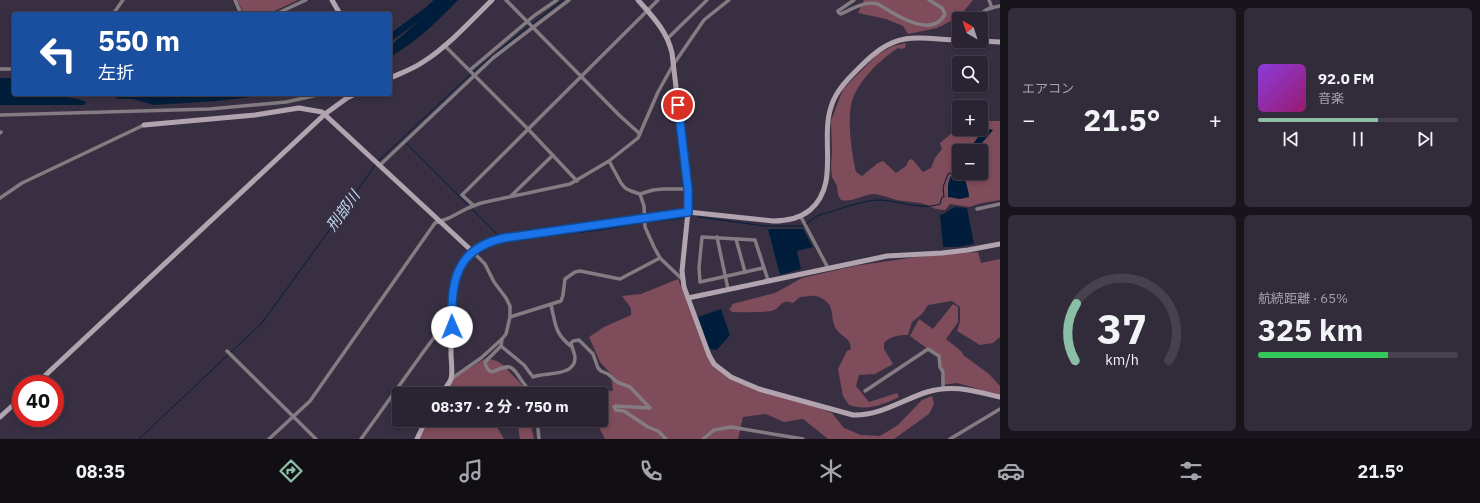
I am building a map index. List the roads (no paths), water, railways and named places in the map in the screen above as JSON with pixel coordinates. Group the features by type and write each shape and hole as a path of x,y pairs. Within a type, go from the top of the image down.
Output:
{"street":[{"path":"114,12 123,0"},
{"path":"235,0 240,12"},
{"path":"280,12 306,0"},
{"path":"332,0 339,12"},
{"path":"392,77 424,61 471,22 492,0"},
{"path":"506,0 619,115 640,134"},
{"path":"470,70 557,0"},
{"path":"378,163 403,142 474,74 532,26 569,0"},
{"path":"638,0 659,23 672,53 688,189 688,212 682,271 688,298 703,342 714,364 731,377 760,389 853,415 880,411 927,392 942,389 961,388 1000,397"},
{"path":"473,205 462,195 658,0"},
{"path":"667,39 707,0"},
{"path":"269,439 310,401 435,223 449,218 473,205 570,184 609,161 638,138 658,92 673,66 704,20 729,0"},
{"path":"854,0 838,12 841,14 861,4 874,3 902,19 913,23 936,24 945,14 942,8 928,0"},
{"path":"989,0 992,8"},
{"path":"982,12 1000,6"},
{"path":"451,379 451,300 455,278 466,259 484,244 504,238 688,212 773,221 783,221 801,217 813,207 822,195 824,189 827,174 828,119 835,96 841,86 876,52 894,42 921,38 952,40"},
{"path":"988,41 1000,42"},
{"path":"444,45 553,154 577,181"},
{"path":"0,69 12,69"},
{"path":"0,115 210,109 286,102 313,96"},
{"path":"46,375 324,114 351,96"},
{"path":"1,196 22,183 144,125 236,117 298,108 322,112 440,220 485,264 494,282 510,306 510,317 506,334 481,358 451,379 446,387"},
{"path":"511,197 553,154"},
{"path":"609,161 617,178 625,188 640,194 652,190 688,189"},
{"path":"640,194 645,218 645,227 654,247 660,258 684,281"},
{"path":"977,209 1000,204"},
{"path":"801,217 828,268"},
{"path":"763,268 700,282 699,268 702,237 755,240 768,280"},
{"path":"717,237 728,289"},
{"path":"736,239 745,272"},
{"path":"688,298 887,256 942,253 1000,244"},
{"path":"510,317 561,301 565,279 575,272 580,271 620,279 660,258"},
{"path":"551,305 557,331 572,347"},
{"path":"361,439 424,351 452,315"},
{"path":"502,339 501,346 485,362 489,370 492,372 503,368 513,368 528,387"},
{"path":"501,346 524,365 533,377 540,374 564,372 569,369 575,363 571,343 579,340 593,354 598,368 601,371 608,374 617,382 630,387 650,408 616,406 614,408 616,410 624,411 648,427 658,431 666,439"},
{"path":"865,391 928,349 939,356 940,367 943,372 942,389"},
{"path":"227,351 316,439"},
{"path":"0,417 12,406"},
{"path":"950,439 1000,409"},
{"path":"417,439 423,427"},
{"path":"537,427 538,439"},
{"path":"703,439 714,430 731,427 803,439"}],"water":[{"path":"439,0 458,0 426,31 409,45 392,56 392,44 432,10"},
{"path":"0,78 12,78 12,96 64,97 79,99 87,102 84,105 0,105"},
{"path":"113,96 260,96 217,101 154,105 133,99 118,99"},
{"path":"988,129 993,130 988,136"},
{"path":"979,136 988,136 981,144 973,144"},
{"path":"952,173 952,180 965,180 969,197 960,199 948,197 948,184"},
{"path":"955,207 967,208 974,244 957,247 943,247 940,215"},
{"path":"768,229 803,229 813,247 797,251 801,269 780,275"},
{"path":"721,309 730,335 717,350 709,349 698,317"}],"waterway":[{"path":"392,37 439,0"},
{"name":"刑部川","path":"532,24 563,0"},
{"name":"刑部川","path":"473,72 529,26"},
{"name":"刑部川","path":"378,161 471,74"},
{"path":"406,143 468,205"},
{"name":"刑部川","path":"231,352 261,324 375,165"},
{"path":"806,224 817,216 872,200 886,200 917,206 932,206 940,204 942,197 944,197 943,187 948,174 952,173"},
{"path":"472,209 499,236"},
{"path":"698,217 765,226 803,226"},
{"path":"647,222 684,218"},
{"path":"504,241 600,230 641,223"},
{"name":"刑部川","path":"139,439 229,354"}]}
